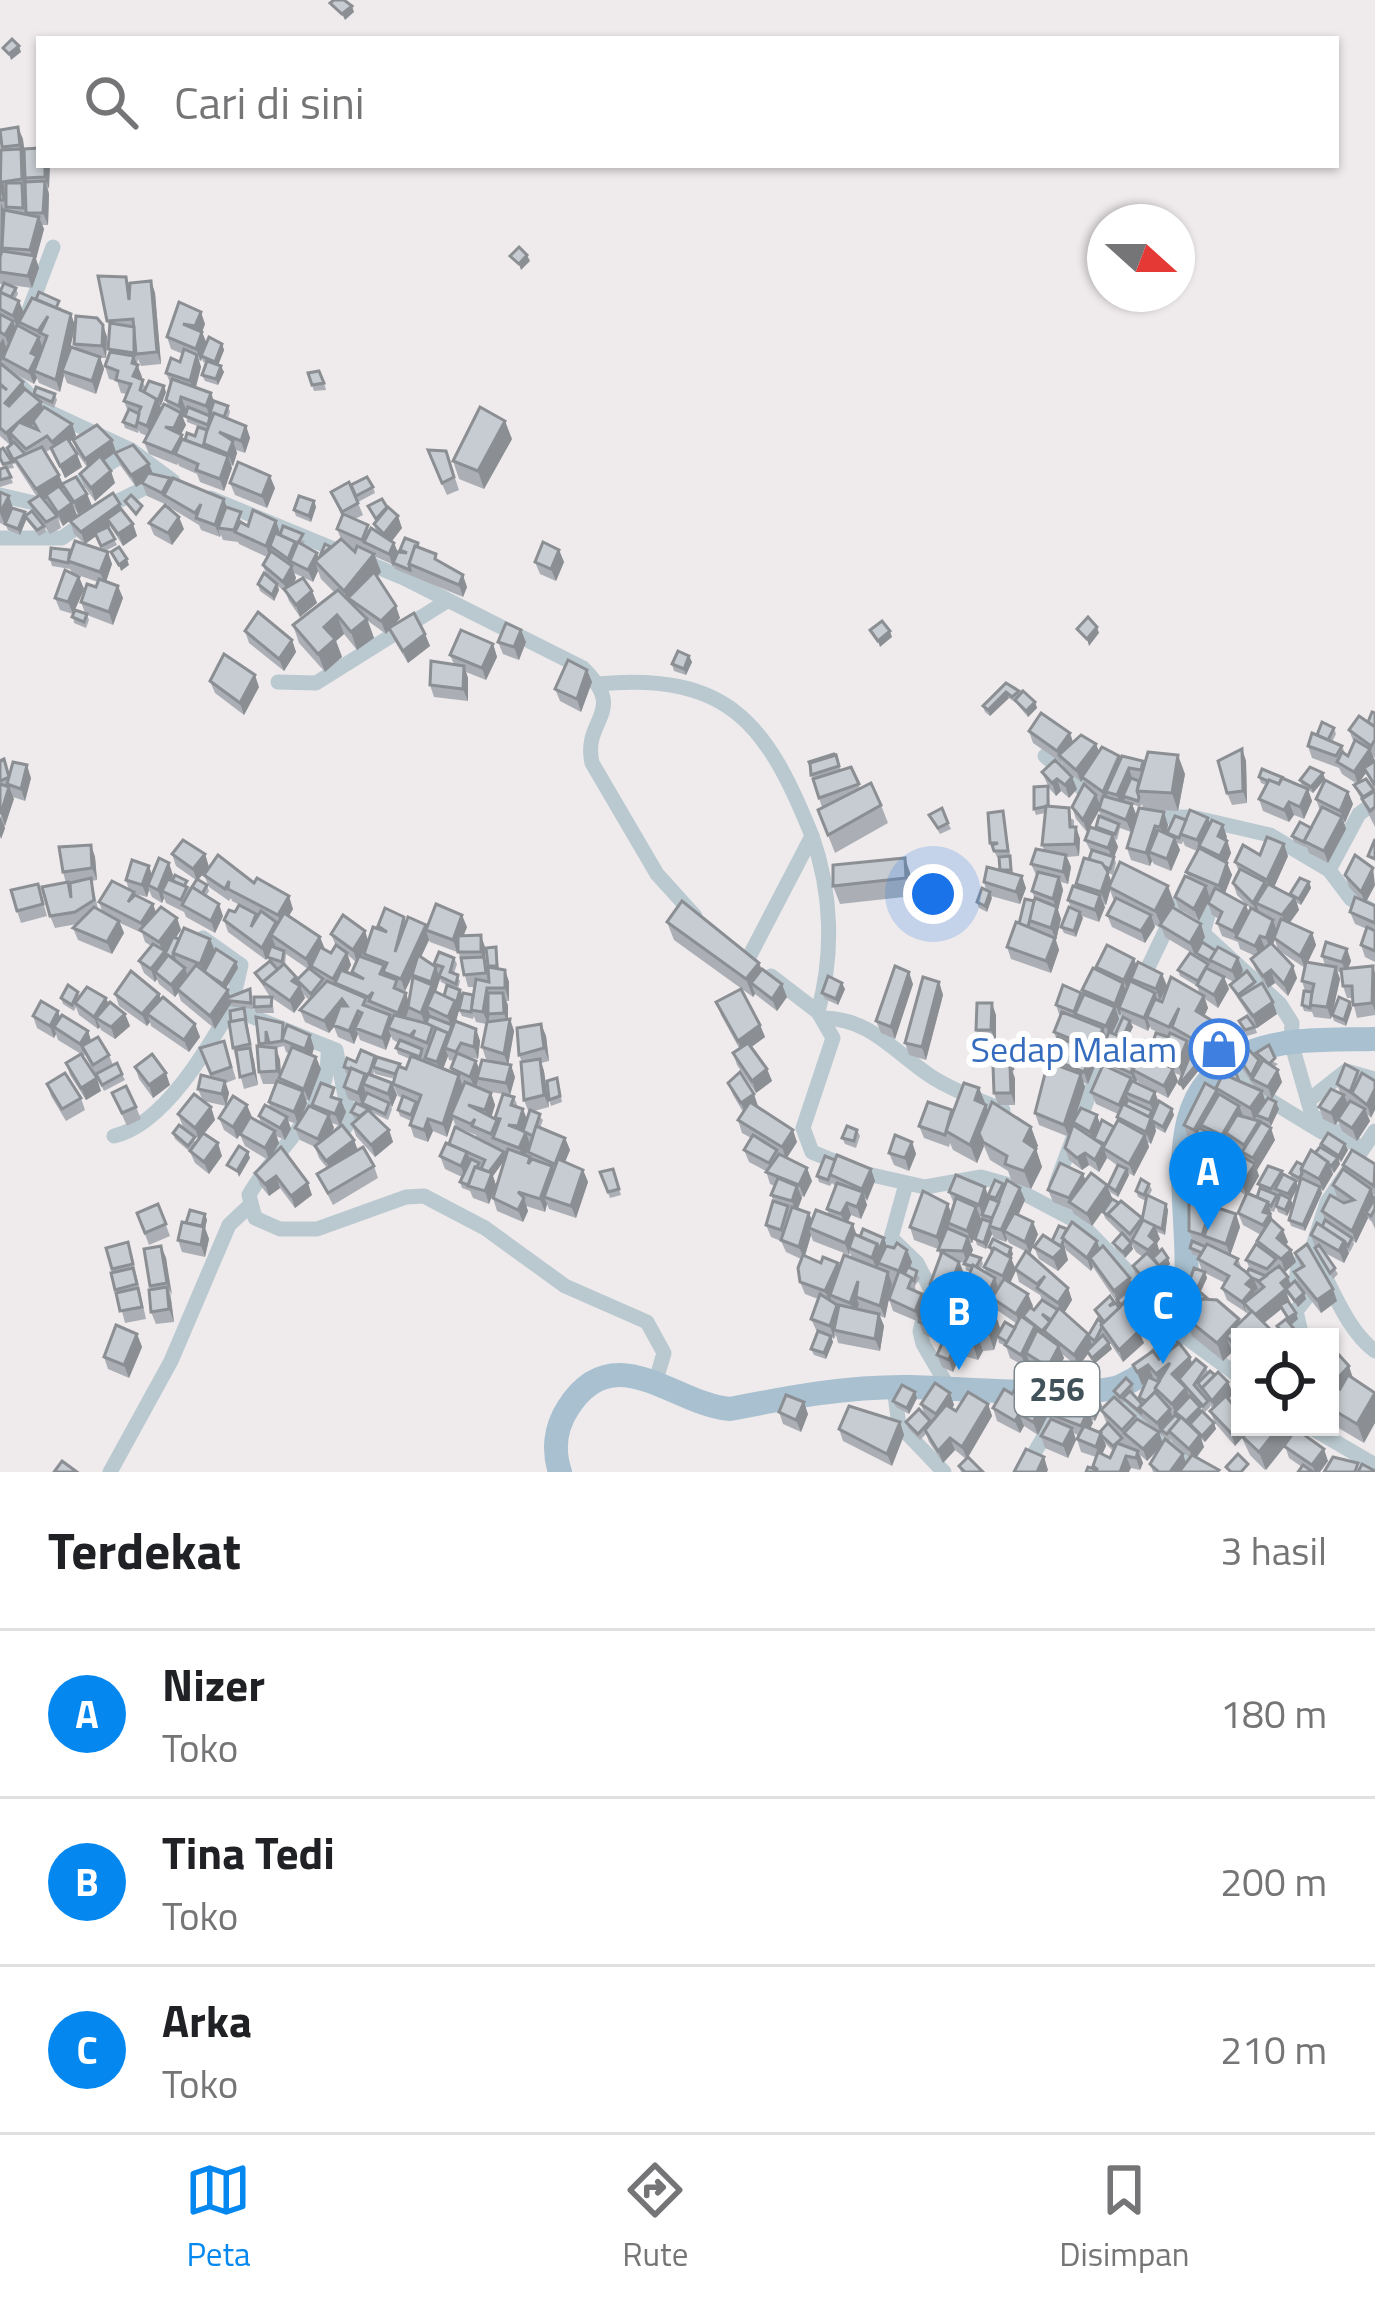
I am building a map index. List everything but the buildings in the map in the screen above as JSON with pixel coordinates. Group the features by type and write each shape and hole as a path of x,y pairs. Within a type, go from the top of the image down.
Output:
{"main road":[{"path":"1178,1328 1187,1250 1183,1134 1198,1100 1232,1063 1291,1042 1375,1040"},
{"name":"256","path":"656,1380 714,1408 730,1409 801,1392 1119,1387 1178,1328"},
{"path":"560,1472 556,1441 578,1395 618,1376 656,1380"}],"street":[{"path":"23,326 53,247"},
{"path":"4,369 45,410 131,449 180,487"},
{"path":"0,495 44,505 131,449"},
{"path":"0,538 62,538 153,482 180,487 404,578 583,668 598,684 606,707 592,743 592,763 657,874 680,904 717,934"},
{"path":"278,682 316,682 447,601"},
{"path":"598,684 661,683 739,714 761,731 822,864 830,931 820,1015"},
{"path":"1046,756 1100,804 1151,818 1192,817 1270,836 1329,870 1351,899 1375,912"},
{"path":"1329,870 1359,814 1375,802"},
{"path":"1208,844 1217,826"},
{"path":"812,836 742,954 820,1015 833,1038 802,1128 812,1151 906,1184 926,1187 981,1177 1080,1223 1178,1328 1231,1370"},
{"path":"1047,1207 1096,1076 1199,862"},
{"path":"1187,885 1214,898 1203,933 1280,1004 1292,1023 1291,1042 1312,1115 1375,1166"},
{"path":"114,1136 129,1132 166,1105 231,1008 241,964 203,938"},
{"path":"231,1008 338,1050"},
{"path":"820,1015 865,1027 930,1076 1003,1111"},
{"path":"195,1026 209,1038"},
{"path":"338,1050 350,1121 339,1136"},
{"path":"110,1472 171,1361 229,1225 248,1207 257,1180 310,1115 338,1050"},
{"path":"1232,1063 1253,1090 1359,1152"},
{"path":"1307,1101 1346,1071 1375,1079"},
{"path":"1300,1328 1296,1311 1306,1297 1296,1275 1311,1251 1327,1202 1375,1131"},
{"path":"906,1184 892,1238 917,1264 931,1290 920,1330 950,1390"},
{"path":"248,1207 263,1222 293,1230 317,1229 406,1197 442,1204 565,1286 647,1322 664,1353 656,1380"},
{"path":"1311,1251 1351,1326 1375,1351"},
{"path":"894,1388 899,1425 944,1472"},
{"path":"1102,1388 1164,1450 1194,1463"},
{"path":"1023,1472 1072,1389"},
{"path":"1325,1436 1375,1465"}],"place":[{"name":"Sedap Malam","path":"1219,1049"},
{"name":"Nizer","path":"1208,1230"},
{"name":"Arka","path":"1163,1364"},
{"name":"Tina Tedi","path":"959,1370"}]}
